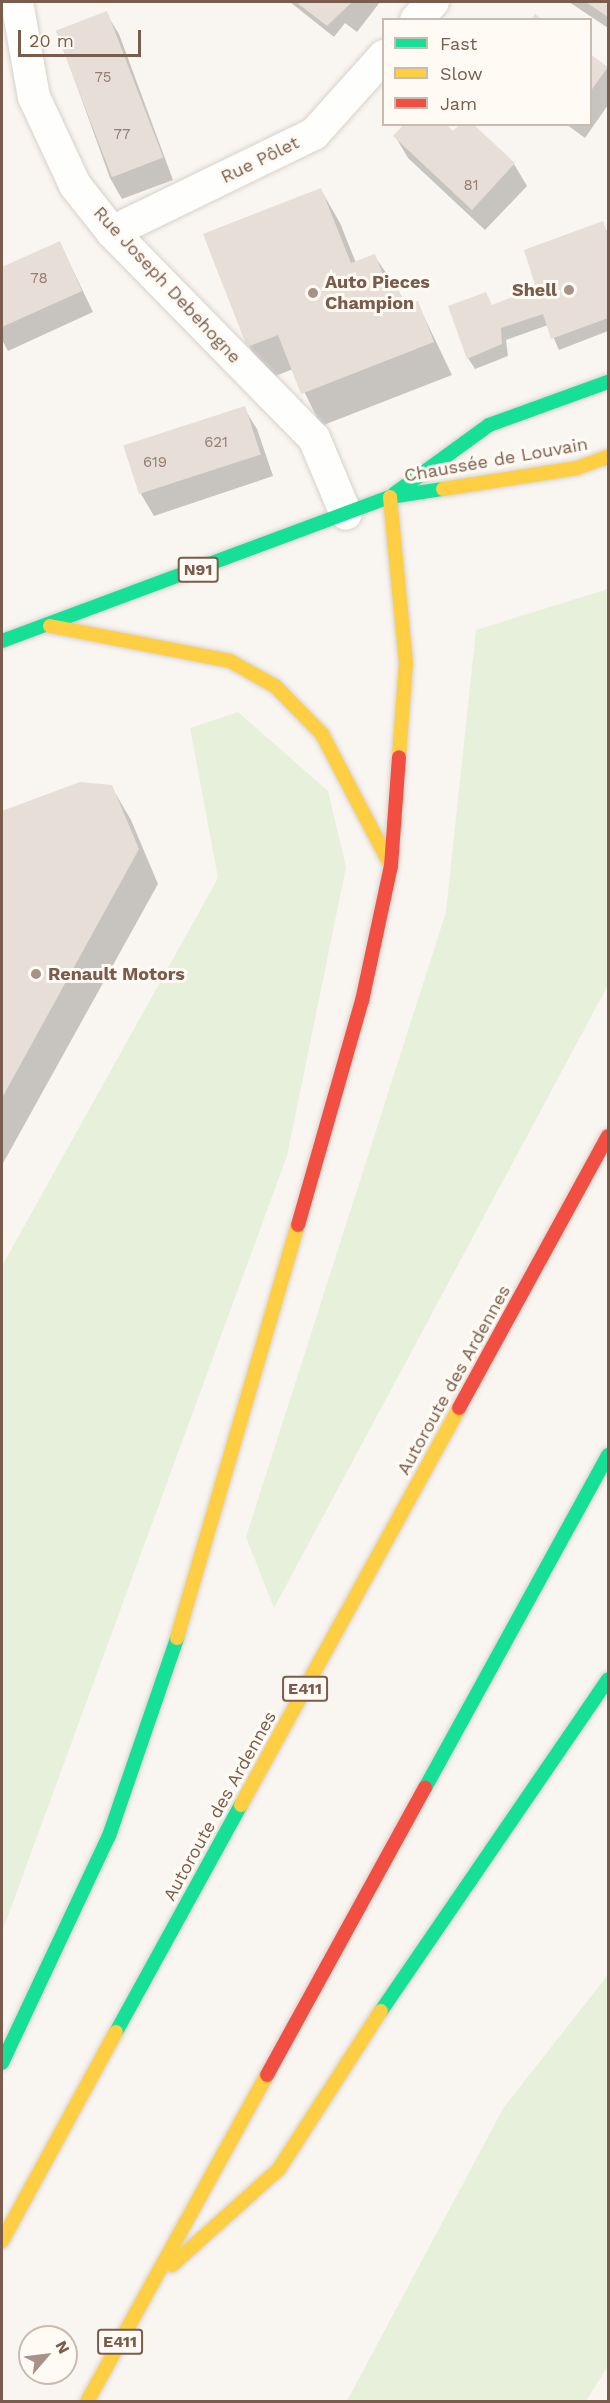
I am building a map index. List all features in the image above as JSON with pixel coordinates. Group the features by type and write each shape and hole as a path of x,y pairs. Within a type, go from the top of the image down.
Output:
{"main road":[{"name":"Chaussée de Louvain","path":"390,497 489,426 609,382"},
{"name":"Chaussée de Louvain","path":"2,641 50,626 390,497 577,468 609,457"},
{"path":"2,2063 109,1836 197,1579 362,1001 391,866 406,663 390,497"},
{"path":"50,626 230,661 275,686 322,734 391,866"},
{"name":"Autoroute des Ardennes","path":"2,2241 609,1136"},
{"name":"E411","path":"87,2402 609,1455"},
{"path":"153,2283 279,2169 370,2027 609,1679"}],"street":[{"name":"Rue Joseph Debehogne","path":"16,2 34,97 75,185 112,232 314,438 346,514"},
{"path":"418,18 433,2"},
{"name":"Rue Pôlet","path":"112,232 314,134 382,58"}],"green space":[{"path":"608,589 608,985 274,1608 246,1537 446,912 476,630"},
{"path":"238,712 328,791 346,867 287,1156 2,1932 2,1266 218,878 190,728"},
{"path":"608,1975 608,2366 586,2401 347,2401 504,2107"}],"building":[{"path":"296,2 352,2 327,26"},
{"path":"586,2 608,2 608,17"},
{"path":"107,11 163,158 112,177 56,31"},
{"path":"592,55 608,67 592,89"},
{"path":"402,126 448,126 453,131 458,126 475,126 515,163 472,210 393,136"},
{"name":"Auto Pieces Champion","path":"321,188 351,263 375,254 387,285 395,282 405,305 418,301 434,342 301,394 278,335 247,347 203,234"},
{"name":"Shell","path":"603,221 608,236 608,318 551,339 543,314 501,328 502,344 467,359 448,306 486,292 492,305 536,288 524,250"},
{"path":"60,241 82,291 2,327 2,267"},
{"path":"245,406 261,455 139,494 123,446"},
{"name":"Renault Motors","path":"80,782 112,785 139,849 2,1098 2,811"}],"traffic: fast":[{"path":"394,494 489,425 608,382"},
{"path":"2,641 390,497 443,489"},
{"path":"425,1788 608,1455"},
{"path":"2,2063 109,1836 177,1638"},
{"path":"381,2011 608,1679"},
{"path":"116,2032 241,1805"}],"traffic: slow":[{"path":"443,489 577,468 608,457"},
{"path":"390,497 406,663 399,757"},
{"path":"50,626 230,661 275,686 322,734 391,866"},
{"path":"177,1638 298,1225"},
{"path":"241,1805 459,1408"},
{"path":"172,2265 279,2169 381,2011"},
{"path":"2,2241 116,2032"},
{"path":"87,2402 267,2075"}],"traffic: jam":[{"path":"298,1225 362,1001 391,866 399,757"},
{"path":"459,1408 608,1136"},
{"path":"267,2075 425,1788"}],"place":[{"name":"Shell","path":"569,290"},
{"name":"Auto Pieces Champion","path":"313,293"},
{"name":"Renault Motors","path":"36,974"}]}
